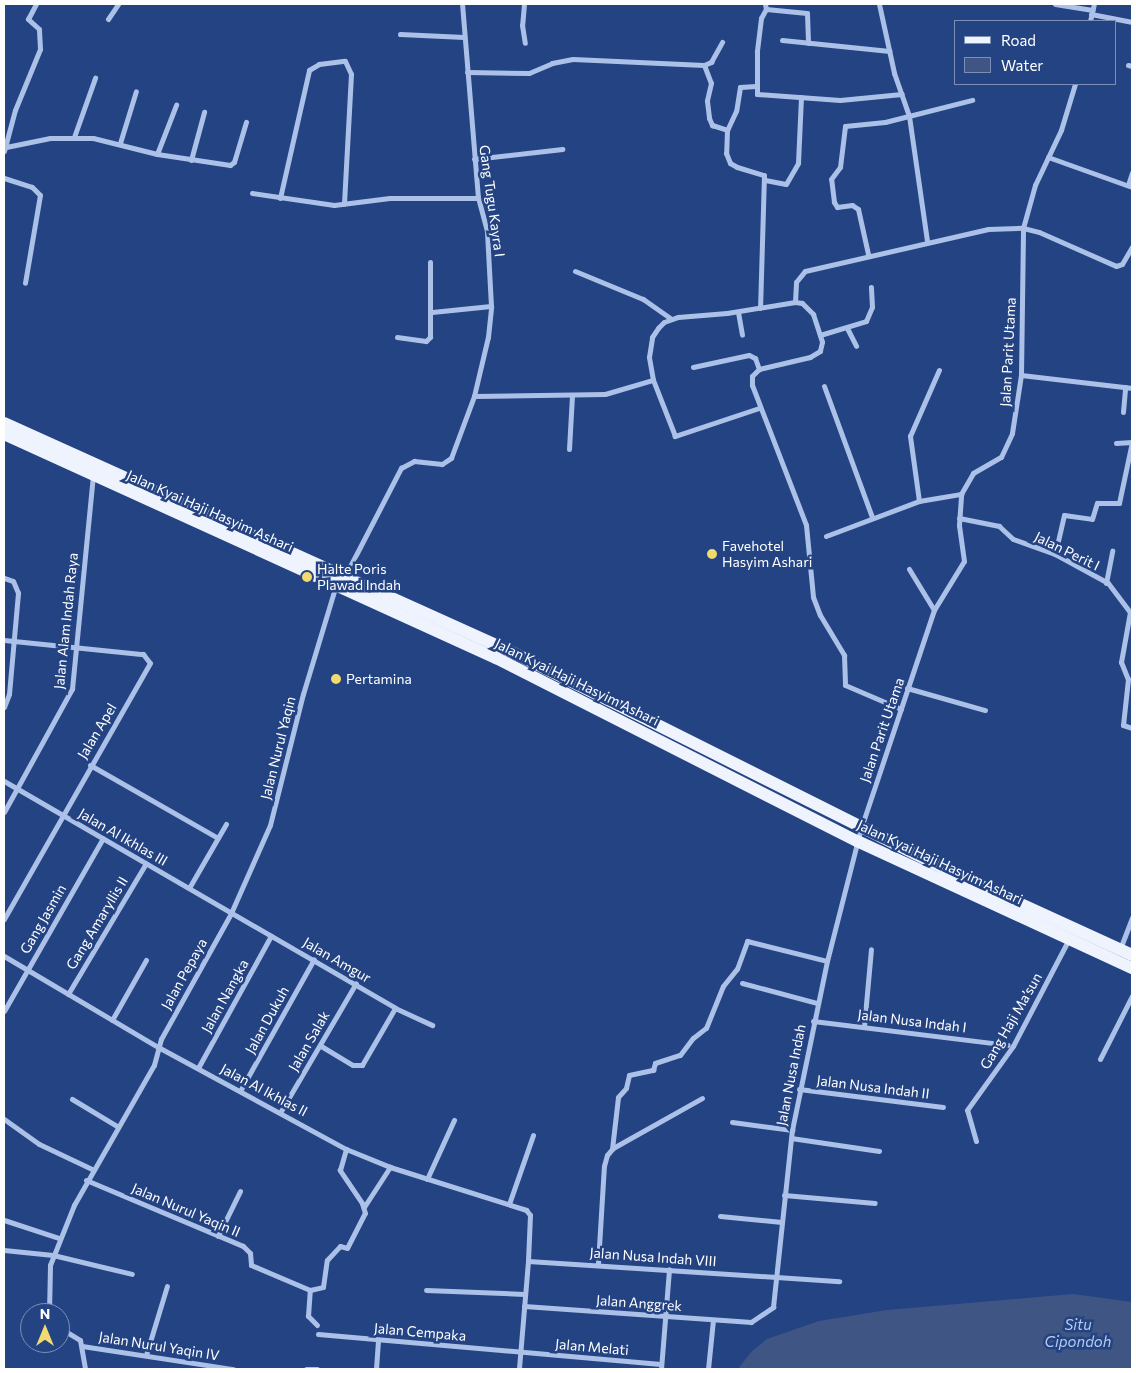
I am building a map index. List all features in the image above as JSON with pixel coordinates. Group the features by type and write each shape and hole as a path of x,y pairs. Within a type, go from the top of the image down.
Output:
{"main road":[{"name":"Jalan Kyai Haji Hasyim Ashari","path":"4,423 93,469"},
{"name":"Jalan Kyai Haji Hasyim Ashari","path":"4,434 93,469 263,544 391,604 643,715 861,828 1132,955"},
{"name":"Jalan Kyai Haji Hasyim Ashari","path":"391,604 857,841 1132,968"}],"street":[{"path":"36,4 28,19 39,29 40,49 15,110 5,149 50,138 74,137 120,143 158,154 191,160 232,165 246,122"},
{"path":"108,19 118,4"},
{"name":"Gang Tugu Kayra I","path":"341,581 401,468 414,460 442,464 451,458 474,396 488,337 491,306 487,231 478,198 462,4"},
{"path":"524,4 522,25 525,43"},
{"path":"880,4 889,51 909,116 926,241"},
{"path":"1055,4 1093,9 1132,22"},
{"path":"808,43 807,13 766,6 761,18 757,94 865,99 902,94"},
{"path":"400,34 464,37"},
{"path":"782,40 889,51"},
{"path":"467,72 529,73 552,63 573,59 704,65 711,62 722,42"},
{"path":"280,198 308,70 319,64 345,61 351,74 344,204"},
{"path":"704,65 712,83 707,101 708,118 712,125 727,130"},
{"path":"74,137 95,78"},
{"path":"756,86 741,85 736,111 727,130 726,152 730,163 764,175 760,308"},
{"name":"Jalan Parit Utama","path":"861,828 934,610 964,561 960,518 961,494 973,473 1005,452 1017,414 1021,375 1023,228 1035,185 1061,130 1075,85"},
{"path":"120,143 136,91"},
{"path":"765,180 786,184 795,170 800,156 801,97"},
{"path":"868,254 858,209 852,205 837,207 834,202 831,179 840,167 844,128 848,124 909,116 972,100"},
{"path":"158,154 176,105"},
{"path":"191,160 204,112"},
{"path":"474,159 562,149"},
{"path":"1048,157 1130,186 1132,173"},
{"path":"4,178 32,187 40,195 25,283"},
{"path":"252,193 280,198 344,204 390,198 478,198"},
{"path":"795,302 796,282 805,271 868,254 988,229 1023,228 1116,266 1122,264 1132,247"},
{"path":"397,338 429,339 432,312 430,262"},
{"path":"576,271 643,299 670,318 738,312 795,302 809,308 820,336 822,347 817,355 759,369 751,380 760,408 806,525 813,597 820,615 843,651 845,686 901,708"},
{"path":"820,336 866,321 871,314 871,287"},
{"path":"432,312 491,306"},
{"path":"738,312 742,336"},
{"path":"670,318 652,337 649,357 653,380 676,436 760,408"},
{"path":"847,328 856,346"},
{"path":"693,367 749,355 755,358 759,369"},
{"path":"920,502 910,436 939,370"},
{"path":"1021,375 1132,388"},
{"path":"474,396 612,393 653,380"},
{"path":"824,386 872,516"},
{"path":"1123,412 1125,387"},
{"path":"569,449 572,394"},
{"path":"1054,554 1064,515 1092,519 1097,503 1119,502 1132,442 1116,444"},
{"name":"Jalan Alam Indah Raya","path":"4,812 69,699 76,647 93,469"},
{"path":"826,536 872,516 920,502 961,494"},
{"name":"Jalan Perit I","path":"960,518 999,526 1013,539 1054,554 1106,583 1131,612 1122,656 1128,679 1123,725 1132,728"},
{"path":"1106,583 1112,551"},
{"path":"909,570 934,610"},
{"path":"4,578 13,581 18,594 4,707"},
{"name":"Jalan Nurul Yaqin","path":"231,913 270,825 303,694 341,581"},
{"path":"4,640 76,647"},
{"name":"Jalan Apel","path":"4,919 90,765 149,668 149,660 143,654 76,647"},
{"path":"907,688 985,710"},
{"path":"90,765 218,838"},
{"name":"Jalan Al Ikhlas III","path":"4,781 231,913"},
{"path":"189,888 226,824"},
{"name":"Jalan Nusa Indah","path":"753,1322 773,1307 784,1195 799,1089 817,1003 861,828"},
{"name":"Gang Jasmin","path":"4,1011 103,838"},
{"name":"Gang Amaryllis II","path":"68,994 146,863"},
{"name":"Jalan Amgur","path":"231,913 356,982 395,1008 432,1024"},
{"name":"Jalan Pepaya","path":"50,1303 52,1255 59,1238 86,1180 154,1065 158,1047 231,913"},
{"path":"1120,949 1132,918"},
{"name":"Jalan Nangka","path":"198,1068 271,936"},
{"name":"Gang Haji Ma’sun","path":"976,1140 967,1110 1013,1046 1069,939"},
{"path":"598,1263 604,1166 612,1148 618,1097 626,1088 630,1074 653,1070 655,1063 680,1055 693,1038 706,1028 723,986 737,969 747,942 758,942 827,961"},
{"path":"864,1026 872,949"},
{"name":"Jalan Al Ikhlas II","path":"4,956 158,1047 281,1111 346,1148 390,1166 509,1204 528,1212 528,1261"},
{"path":"112,1020 146,960"},
{"name":"Jalan Dukuh","path":"240,1091 314,960"},
{"name":"Jalan Salak","path":"281,1111 321,1046 356,982"},
{"path":"742,983 817,1003"},
{"path":"1100,1058 1132,996"},
{"path":"321,1046 353,1065 362,1065 395,1008"},
{"name":"Jalan Nusa Indah I","path":"813,1021 1008,1045"},
{"name":"Jalan Nusa Indah II","path":"799,1089 943,1107"},
{"path":"612,1148 702,1098"},
{"path":"72,1099 117,1126"},
{"path":"4,1119 39,1144 92,1169"},
{"path":"427,1179 454,1120"},
{"path":"732,1122 792,1130"},
{"path":"509,1204 532,1135"},
{"path":"791,1138 878,1151"},
{"path":"318,1325 308,1316 310,1290 323,1287 327,1260 340,1246 347,1248 365,1213 364,1206 340,1170 346,1148"},
{"path":"364,1206 390,1166"},
{"name":"Jalan Nurul Yaqin II","path":"86,1180 247,1249 251,1265 310,1290"},
{"path":"218,1236 240,1191"},
{"path":"784,1195 875,1203"},
{"path":"720,1216 782,1222"},
{"path":"4,1220 59,1238"},
{"path":"4,1250 52,1255 132,1274"},
{"path":"519,1369 528,1261"},
{"name":"Jalan Nusa Indah VIII","path":"528,1261 598,1263 839,1281"},
{"path":"661,1367 669,1269"},
{"path":"146,1355 167,1286"},
{"path":"426,1290 524,1294"},
{"name":"Jalan Anggrek","path":"524,1306 753,1322"},
{"path":"708,1369 713,1320"},
{"path":"70,1332 78,1336 82,1346 85,1369"},
{"name":"Jalan Cempaka","path":"318,1334 520,1351"},
{"path":"376,1369 378,1340"},
{"name":"Jalan Nurul Yaqin IV","path":"82,1346 233,1369"},
{"name":"Jalan Melati","path":"520,1351 661,1367"},
{"path":"306,1369 317,1369"}],"water":[{"name":"Situ Cipondoh","path":"1073,1294 1132,1302 1132,1369 738,1369 752,1351 767,1339 819,1321 887,1310"}],"place":[{"name":"Favehotel Hasyim Ashari","path":"712,554"},
{"name":"Halte Poris Plawad Indah","path":"307,577"},
{"name":"Pertamina","path":"336,679"}]}
